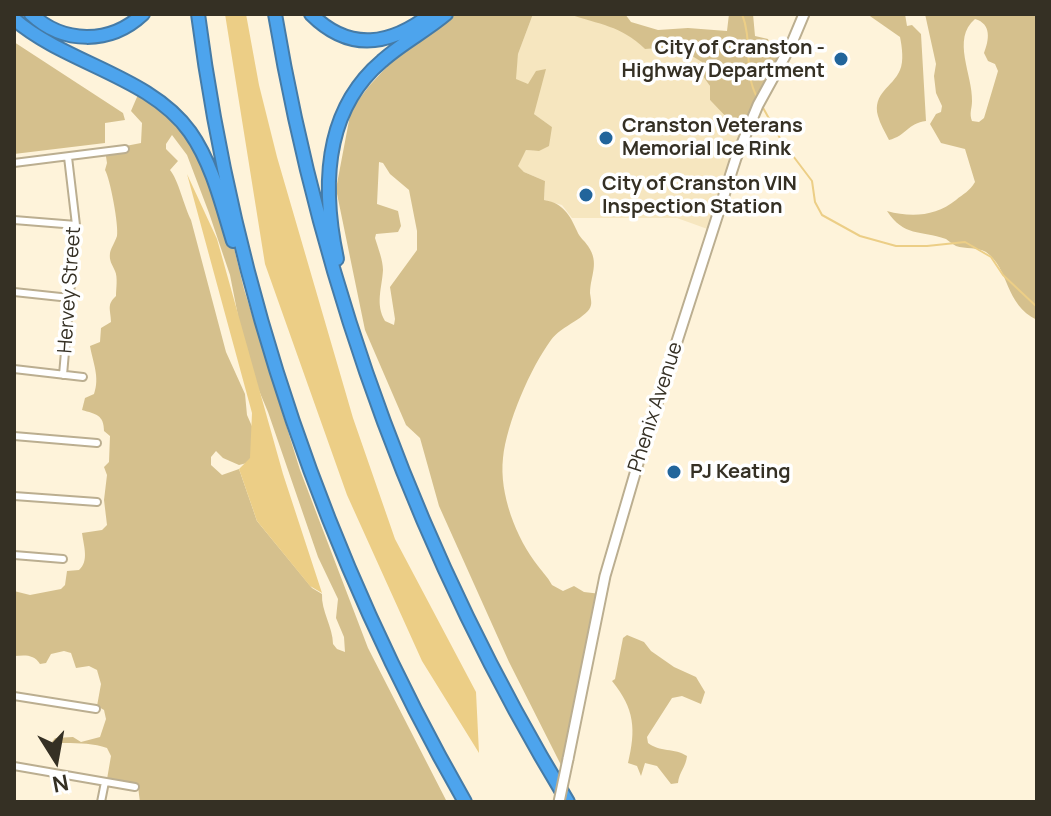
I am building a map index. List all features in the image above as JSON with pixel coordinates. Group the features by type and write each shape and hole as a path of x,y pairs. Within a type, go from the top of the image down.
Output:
{"highway":[{"path":"31,14 55,31 93,37 119,31 143,14"},
{"path":"198,14 223,166 263,329"},
{"path":"275,14 309,181 355,340 394,452 445,571 492,667 568,802"},
{"path":"311,14 339,35 365,41 399,35 431,14"},
{"path":"355,340 331,221 329,169 334,136 348,101 368,74 392,52 446,14"},
{"path":"14,19 51,45 149,94 184,124 201,150 304,455 352,578 402,685 465,802"}],"main road":[{"name":"Phenix Avenue","path":"559,802 605,576 641,453 736,158 758,105 804,14"}],"street":[{"path":"14,163 125,149"},
{"name":"Hervey Street","path":"63,375 76,225 68,157"},
{"path":"14,220 76,225"},
{"path":"14,292 70,298"},
{"path":"14,369 83,377"},
{"path":"14,436 97,443"},
{"path":"14,496 97,502"},
{"path":"14,555 63,559"},
{"path":"14,696 96,709"},
{"path":"14,766 135,787"},
{"path":"101,802 105,782"}],"shaded area":[{"path":"225,14 246,14 277,157 353,418 395,539 476,692 479,753 422,661 347,495 265,264"},
{"path":"444,14 533,14 518,54 516,79 528,84 536,71 546,69 534,114 552,127 549,146 539,151 526,150 518,166 545,181 544,200 565,211 592,252 594,270 589,309 556,335 543,352 514,412 505,444 502,472 516,529 552,585 563,591 574,586 584,592 601,594 564,771 509,662 439,506 420,438 406,425 365,330 336,189 351,110 396,57","holes":["379,162 390,174 409,190 417,231 417,250 390,287 394,325 385,321 380,308 383,266 375,238 376,234 398,232 401,226 398,211 377,204"]},
{"path":"533,14 569,14 605,23 630,35 645,49 677,47 703,62 702,75 710,86 710,100 730,119 747,128 713,231 677,218 572,218 562,205 544,200 545,181 517,166 526,150 539,151 552,127 534,114 528,85 515,79 518,54"},
{"path":"569,14 625,14 631,22 658,30 688,28 727,31 729,14 753,14 755,36 768,39 770,45 785,54 747,128 732,123 710,100 710,86 702,75 702,62 677,47 645,49 618,30"},
{"path":"867,14 905,14 907,26 912,25 921,34 926,121 889,140 877,108 880,96 900,70 901,41 900,37"},
{"path":"925,14 1037,14 1037,320 1018,305 994,259 986,252 956,246 946,239 906,229 887,211 915,215 932,212 956,200 975,182 965,149 941,143 930,124 941,112 942,106 936,93 936,64","holes":["975,19 988,33 984,53 998,71 984,118 979,122 971,118 972,101 964,47 968,27"]},
{"path":"14,42 123,113 125,120 105,123 105,143 14,154"},
{"path":"140,90 193,137 233,244 300,470 368,648 447,802 140,802 138,787 107,779 111,756 107,748 51,743 55,738 73,737 81,742 100,737 106,719 104,710 97,706 101,684 97,670 89,666 76,668 71,653 51,654 46,663 40,664 32,657 14,656 14,591 30,595 61,589 65,585 67,571 79,570 84,562 82,533 102,530 107,525 104,500 107,475 104,467 109,462 110,436 104,431 103,422 98,416 82,410 85,398 94,394 96,388 90,346 100,342 101,328 111,322 110,305 116,296 116,276 110,256 117,236 117,223 105,170 105,150 141,143 142,123 131,111","holes":["172,135 187,155 230,275 247,362 268,412 318,557 338,599 336,618 344,637 345,652 333,644 322,594 312,588 257,521 239,469 222,475 211,465 211,457 216,451 239,465 247,463 261,447 247,415 245,394 226,352 191,220 170,170 178,161 166,149"]},
{"path":"187,174 217,239 283,474 322,593 310,586 257,521 239,469 250,458 252,413"},
{"path":"627,635 644,642 651,651 674,667 696,677 705,692 701,704 682,696 672,698 647,737 652,746 687,756 678,783 671,784 657,766 645,763 641,776 637,766 628,763 632,720 620,691 612,681 615,679 623,638"}],"waterway":[{"path":"742,14 750,77 757,97"},
{"path":"762,106 781,140 812,181 815,202 822,215 860,236 896,246 965,242 991,257 1003,275 1037,307"}],"place":[{"name":"City of Cranston - Highway Department","path":"841,59"},
{"name":"Cranston Veterans Memorial Ice Rink","path":"606,138"},
{"name":"City of Cranston VIN Inspection Station","path":"586,195"},
{"name":"PJ Keating","path":"674,472"}]}
